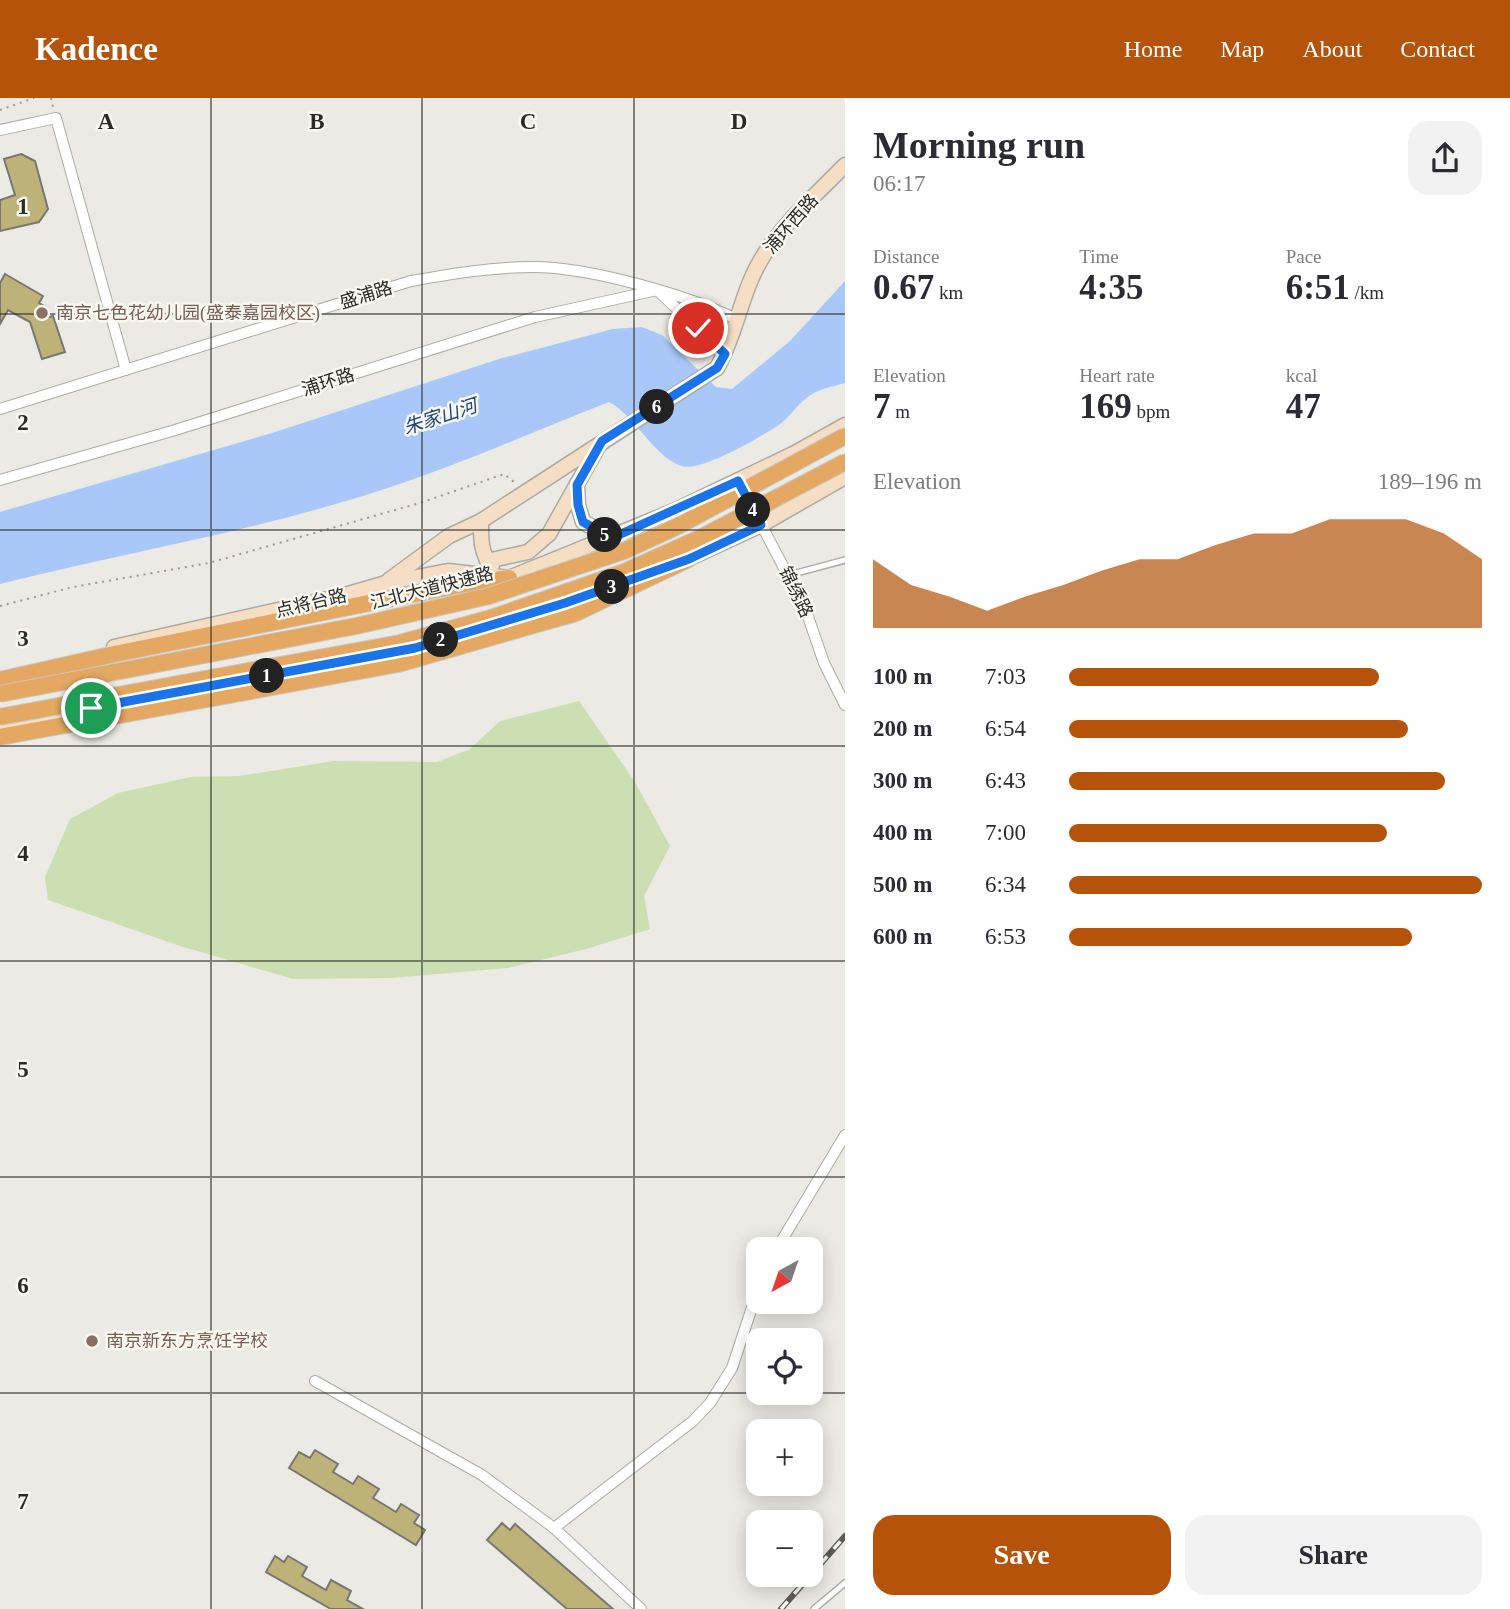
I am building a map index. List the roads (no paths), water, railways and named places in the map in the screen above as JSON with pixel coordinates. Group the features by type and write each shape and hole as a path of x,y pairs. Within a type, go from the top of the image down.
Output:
{"highway":[{"name":"江北大道快速路","path":"0,694 369,624 502,592 624,551 678,526 845,436"},
{"path":"0,717 400,643 491,618 624,572 700,538 845,461"},
{"path":"0,737 398,664 576,613 689,559"},
{"path":"0,680 119,653 458,585 509,578"}],"main road":[{"name":"浦环西路","path":"602,441 717,368 725,354 762,258 785,227 845,165"},
{"name":"点将台路","path":"0,674 333,598 386,583 448,571 509,578 612,538 738,481 845,425"},
{"path":"486,561 528,552 542,540 555,524 602,441"},
{"path":"386,583 449,536 481,521 602,441"},
{"path":"0,725 415,648 565,603 689,559 761,525 845,477"},
{"path":"577,485 578,505 583,522 612,538"},
{"path":"481,521 486,561 509,578"}],"street":[{"path":"0,130 56,118 126,370"},
{"name":"盛浦路","path":"0,409 411,281 474,270 535,267 657,290 738,320"},
{"path":"657,290 725,354"},
{"name":"浦环路","path":"0,480 236,412 535,317 657,290"},
{"name":"锦绣路","path":"738,481 806,608 824,663 845,705"},
{"path":"782,1237 845,1135"},
{"path":"554,1528 653,1454 710,1403 732,1368 750,1314"},
{"path":"315,1381 482,1475 554,1528 641,1609"}],"lane":[{"path":"789,576 845,559"},
{"path":"814,1609 845,1583"}],"water":[{"name":"朱家山河","path":"845,281 845,383 814,393 779,425 716,459 690,467 681,466 661,453 628,417 609,402 380,491 260,524 0,584 0,512 272,433 499,359 613,329 642,327 662,335 716,387 732,389 790,341"}],"railway":[{"path":"781,1609 845,1536"}],"place":[{"name":"南京七色花幼儿园(盛泰嘉园校区)","path":"42,313"},
{"name":"南京新东方烹饪学校","path":"92,1341"}]}
